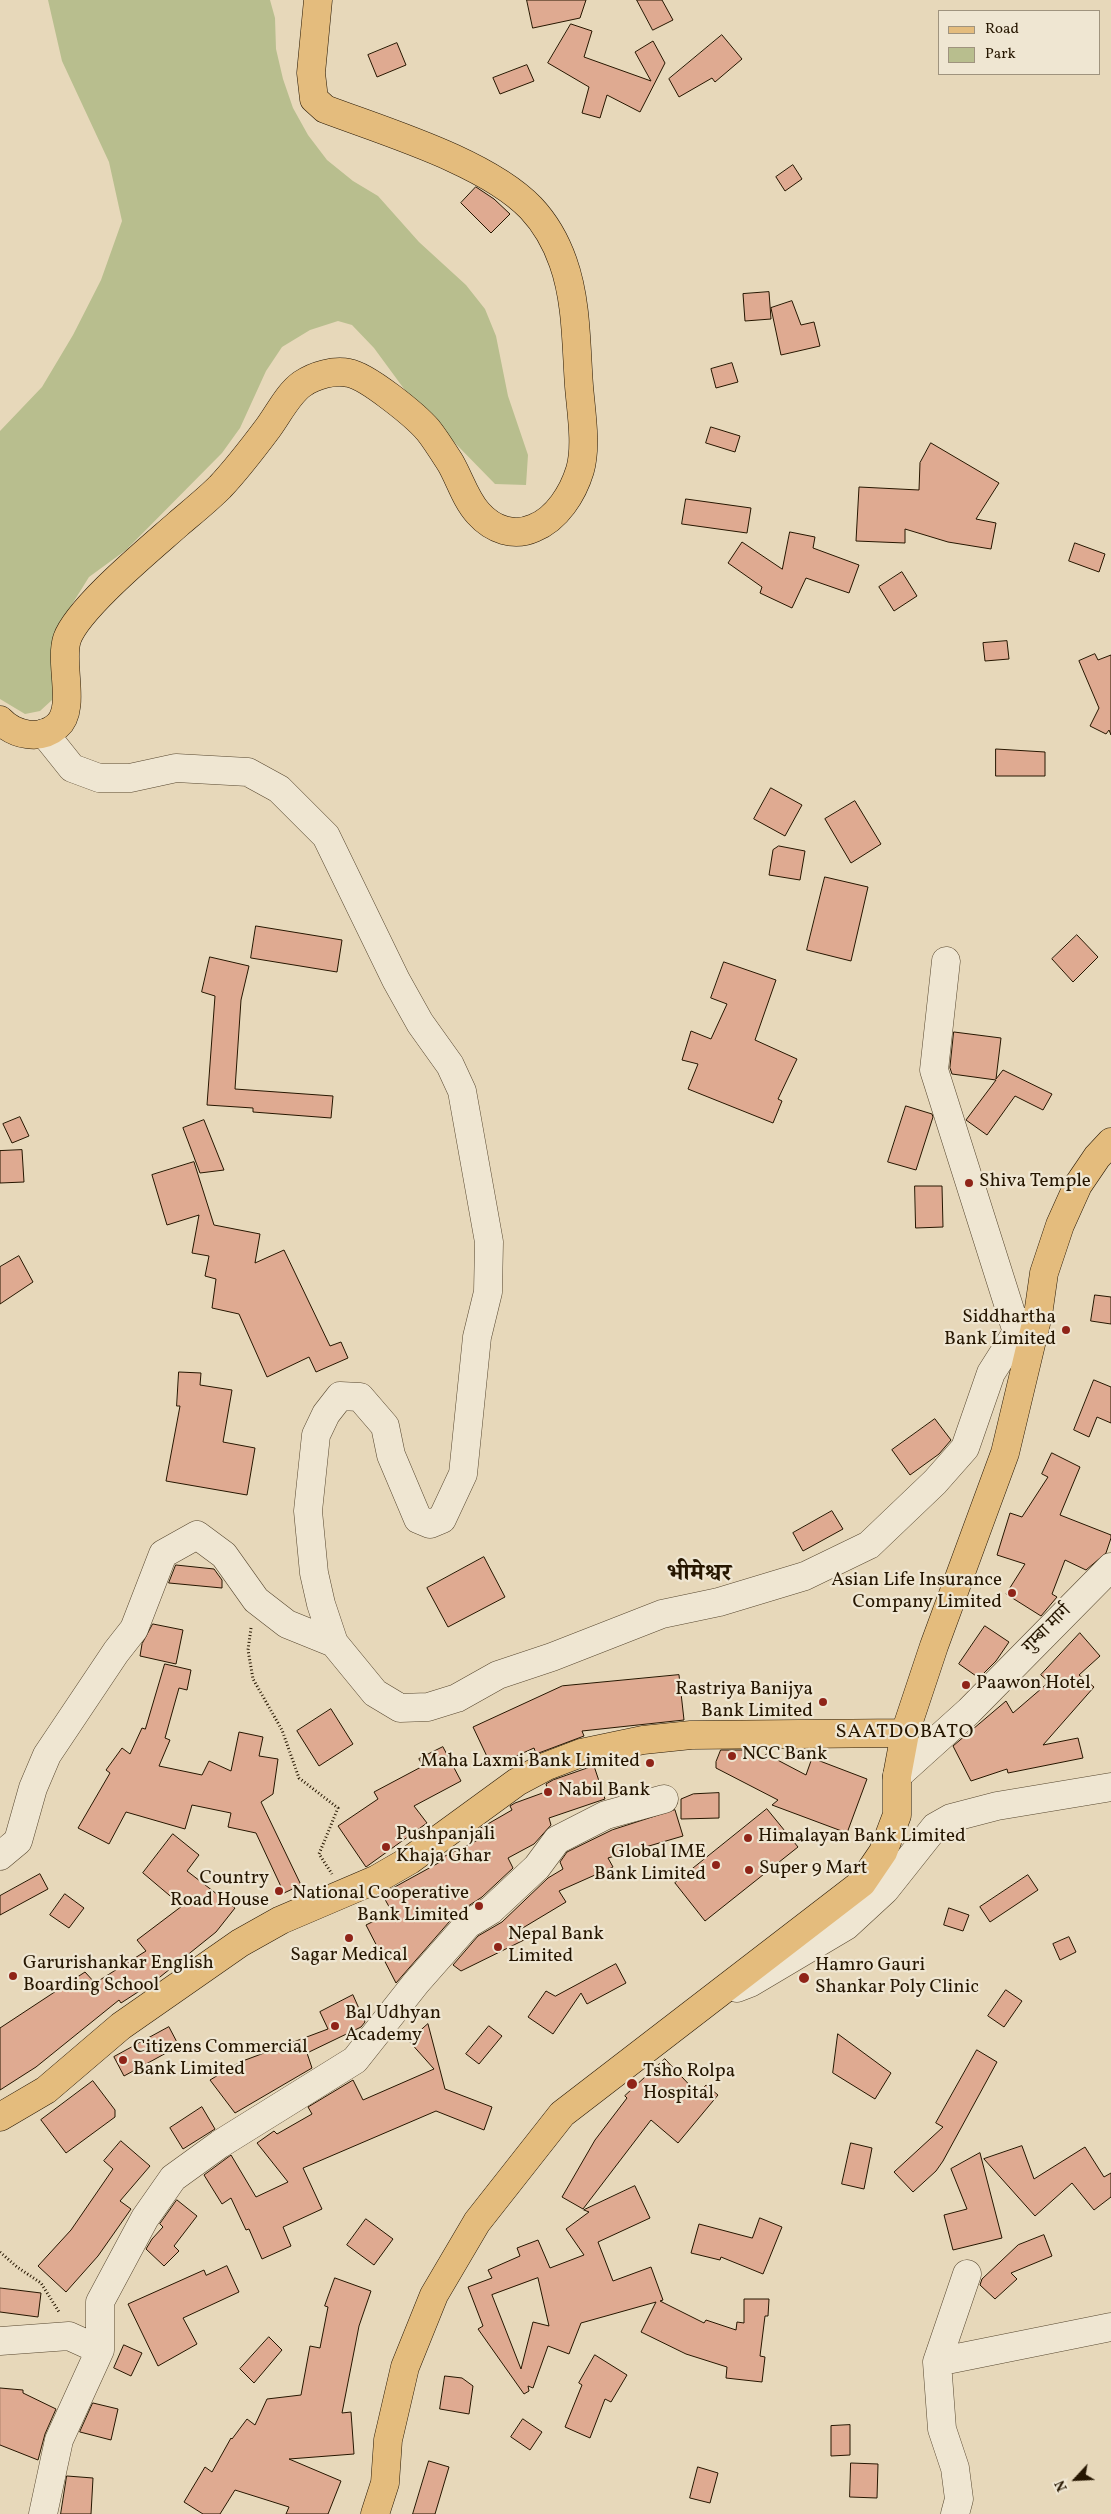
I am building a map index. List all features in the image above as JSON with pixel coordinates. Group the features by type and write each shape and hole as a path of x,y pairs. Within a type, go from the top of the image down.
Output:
{"main road":[{"path":"0,720 17,732 28,735 44,734 58,726 65,714 67,696 64,660 67,640 76,621 134,563 220,487 268,428 286,401 301,385 318,375 350,373 379,389 410,414 427,429 450,462 477,512 496,528 517,534 535,528 549,520 565,504 580,468 582,429 573,310 564,265 551,234 533,210 512,191 449,156 325,109 314,99 312,73 318,0"},
{"path":"375,2514 385,2483 388,2440 405,2367 434,2295 477,2222 562,2114 705,2001 862,1883 883,1852 897,1815 897,1776 904,1733 934,1646 1006,1453 1027,1324 1060,1225 1078,1185 1111,1142"},
{"path":"0,2117 46,2090 121,2026 240,1943 281,1920 377,1879 410,1860 517,1782 547,1766 581,1754 642,1740 691,1736 904,1733"}],"street":[{"path":"44,734 72,768 99,778 130,778 176,768 248,772 279,789 326,836 396,980 420,1023 450,1065 462,1091 489,1242 488,1292 477,1337 463,1474 442,1519 430,1524 418,1519 391,1455 385,1426 360,1397 340,1396 326,1414 316,1435 308,1511 314,1573 334,1643 376,1693 400,1708 428,1707 458,1698 498,1675 552,1657 662,1614 720,1602 805,1576 869,1545 935,1482 965,1448 991,1373 1027,1324 941,1100 934,1070 946,961"},
{"path":"0,1856 18,1841 34,1788 47,1755 116,1652 134,1629 163,1554 197,1535 224,1555 256,1600 287,1624 334,1643"},
{"name":"गुम्बा मार्ग","path":"897,1776 969,1711 1111,1567"},
{"path":"705,2001 750,1983 846,1926 885,1890 935,1827 951,1818 997,1806 1111,1787"},
{"path":"43,2514 59,2440 100,2350 100,2302 145,2218 173,2178 220,2144 355,2060 416,1983 468,1924 491,1910 537,1867 557,1840 606,1815 664,1800"},
{"path":"955,2514 959,2499 955,2468 942,2429 936,2362 968,2274"},
{"path":"936,2362 1111,2326"},
{"path":"0,2341 69,2336 100,2350"}],"path":[{"path":"256,1600 248,1650 253,1679 282,1730 299,1778 338,1808 319,1854 344,1892"},
{"path":"0,2252 17,2267 41,2283 67,2327 69,2336"}],"green space":[{"path":"48,0 270,0 275,18 276,49 283,79 293,108 308,135 327,160 353,181 378,196 419,242 466,285 485,309 496,336 508,396 528,455 526,485 495,484 410,397 374,348 352,325 338,321 310,330 282,347 266,371 240,428 222,453 126,550 89,577 66,614 52,700 40,711 25,714 0,699 0,431 42,387 73,335 101,280 122,221 109,162 62,61"}],"building":[{"path":"527,0 586,0 580,18 533,28"},
{"path":"637,0 662,0 673,20 653,30"},
{"path":"571,24 592,31 584,57 651,81 635,52 653,41 665,63 640,112 607,95 600,118 582,113 589,87 548,63"},
{"path":"722,35 742,59 715,82 712,78 679,97 669,79"},
{"path":"397,43 406,65 377,77 368,55"},
{"path":"527,65 534,81 500,94 493,78"},
{"path":"793,165 802,179 785,191 776,177"},
{"path":"476,187 494,199 510,214 491,233 461,203"},
{"path":"769,292 771,319 745,321 743,294"},
{"path":"792,301 801,325 814,322 820,346 781,355 771,308"},
{"path":"732,363 738,382 716,388 711,369"},
{"path":"711,427 740,436 735,452 706,443"},
{"path":"931,443 999,483 976,519 996,523 991,549 948,542 905,529 905,543 856,541 859,487 919,490 920,463"},
{"path":"686,499 751,508 747,533 682,524"},
{"path":"790,532 815,537 813,548 859,565 849,593 806,578 792,608 760,593 762,587 728,563 742,542 782,569"},
{"path":"1075,543 1105,554 1099,572 1069,561"},
{"path":"902,572 917,596 894,611 879,587"},
{"path":"1007,641 1009,659 985,661 983,643"},
{"path":"1095,654 1098,660 1111,655 1111,735 1109,730 1106,734 1090,726 1099,708 1079,661"},
{"path":"996,749 1045,752 1045,776 996,776"},
{"path":"771,788 802,805 785,836 754,819"},
{"path":"855,801 881,844 851,863 825,819"},
{"path":"779,846 805,851 800,880 769,875 773,850"},
{"path":"825,877 868,887 851,961 807,950"},
{"path":"256,926 342,940 337,972 251,958"},
{"path":"1077,935 1098,957 1073,982 1052,959"},
{"path":"210,957 249,966 241,1000 235,1089 333,1096 331,1118 253,1112 253,1108 207,1105 215,996 202,992"},
{"path":"724,962 776,980 755,1040 797,1059 778,1099 782,1101 773,1123 688,1089 698,1064 682,1060 691,1031 711,1039 727,1004 711,998"},
{"path":"954,1032 1001,1038 996,1079 1003,1070 1052,1094 1043,1110 1015,1096 987,1135 966,1120 996,1080 952,1074 950,1068"},
{"path":"906,1106 932,1114 933,1117 916,1170 888,1162"},
{"path":"20,1117 29,1136 12,1143 3,1124"},
{"path":"204,1120 224,1170 200,1173 183,1128"},
{"path":"22,1150 24,1182 0,1183 0,1151"},
{"path":"194,1162 214,1225 260,1234 255,1263 284,1250 330,1346 341,1342 348,1358 316,1372 309,1357 267,1377 239,1314 212,1308 216,1279 205,1276 209,1256 192,1253 199,1215 167,1225 152,1175"},
{"path":"915,1186 942,1186 943,1227 916,1228"},
{"path":"19,1256 33,1282 0,1304 0,1267"},
{"path":"1095,1295 1111,1297 1111,1324 1091,1321"},
{"path":"179,1372 201,1373 200,1385 232,1390 223,1442 255,1448 247,1495 166,1481 180,1406 177,1406"},
{"path":"1094,1380 1111,1387 1111,1423 1097,1417 1089,1437 1074,1430"},
{"path":"935,1419 951,1440 939,1454 910,1475 892,1450"},
{"path":"1052,1453 1080,1467 1060,1515 1111,1535 1111,1538 1106,1553 1086,1570 1065,1560 1052,1594 1057,1597 1041,1616 1006,1594 1025,1564 997,1555 1010,1513 1022,1517 1048,1477 1042,1474"},
{"path":"832,1511 843,1529 803,1551 793,1533"},
{"path":"484,1557 505,1597 448,1627 427,1588"},
{"path":"176,1565 214,1569 222,1580 222,1588 169,1583"},
{"path":"153,1624 183,1630 176,1664 140,1656 142,1644"},
{"path":"985,1626 1009,1642 996,1661 979,1678 959,1664"},
{"path":"1080,1633 1100,1656 1079,1675 1094,1687 1043,1745 1078,1738 1083,1758 1008,1773 1007,1769 971,1781 953,1746 1006,1701 1013,1713 1049,1682 1041,1675"},
{"path":"165,1664 191,1670 187,1690 179,1688 165,1738 170,1740 159,1766 202,1775 209,1761 231,1771 239,1732 263,1737 259,1756 278,1759 273,1794 261,1802 301,1885 284,1893 256,1833 228,1827 231,1813 192,1805 185,1829 126,1812 109,1844 78,1828 110,1773 106,1770 122,1748 130,1754 142,1728 145,1729"},
{"path":"679,1675 684,1720 582,1731 584,1736 536,1754 534,1748 492,1767 473,1727 562,1686"},
{"path":"331,1709 353,1744 319,1766 297,1731"},
{"path":"443,1747 461,1781 414,1806 427,1823 366,1867 338,1826 378,1799 374,1792 423,1766 419,1759"},
{"path":"721,1750 744,1750 763,1760 766,1754 806,1775 812,1758 867,1779 847,1833 772,1805 778,1800 716,1768 716,1762"},
{"path":"594,1766 605,1799 549,1818 551,1825 534,1844 508,1858 513,1868 482,1897 456,1914 396,1983 366,1925 392,1912 382,1894 442,1861 441,1858 484,1837 479,1829 512,1810 510,1806 515,1803 548,1791 546,1784"},
{"path":"719,1793 719,1818 681,1819 681,1799 693,1794"},
{"path":"767,1809 798,1847 705,1921 675,1883"},
{"path":"675,1810 683,1836 608,1858 613,1867 559,1891 566,1902 521,1929 526,1939 461,1971 453,1965 478,1936 502,1922 548,1878 563,1869 560,1862 567,1852 612,1830"},
{"path":"173,1834 199,1855 187,1871 235,1908 216,1932 155,1981 121,2003 119,2000 36,2067 0,2090 0,2028 85,1972 95,1983 146,1951 137,1940 182,1906 143,1873"},
{"path":"40,1874 48,1889 0,1915 0,1896"},
{"path":"1028,1875 1038,1890 990,1922 980,1907"},
{"path":"65,1894 84,1908 69,1928 50,1915"},
{"path":"949,1908 969,1915 963,1931 944,1925"},
{"path":"1069,1937 1076,1952 1060,1960 1053,1944"},
{"path":"616,1964 626,1983 587,2004 581,1993 553,2034 528,2017 546,1991 555,1996"},
{"path":"1006,1990 1022,2001 1004,2027 988,2016"},
{"path":"353,1995 365,2022 361,2027 307,2053 312,2068 235,2113 210,2080 240,2062 328,2029 320,2012"},
{"path":"428,2024 445,2089 492,2107 484,2130 436,2111 303,2168 322,2209 283,2227 291,2246 262,2259 249,2229 246,2230 231,2198 222,2204 204,2175 231,2155 256,2197 288,2182 257,2143 274,2131 277,2134 312,2114 308,2107 353,2080 363,2100 434,2069 409,2041"},
{"path":"489,2026 502,2036 479,2064 466,2054"},
{"path":"169,2027 179,2046 124,2076 114,2057"},
{"path":"838,2034 891,2073 875,2099 833,2073"},
{"path":"977,2050 997,2062 943,2161 936,2171 913,2192 894,2172 943,2127 936,2123"},
{"path":"665,2059 698,2094 706,2085 718,2095 678,2143 651,2120 583,2209 562,2197 595,2140 627,2098 625,2096"},
{"path":"93,2081 115,2110 115,2117 66,2153 41,2120"},
{"path":"202,2107 215,2129 183,2149 170,2128"},
{"path":"121,2141 150,2166 120,2201 131,2209 98,2256 66,2292 38,2266 71,2230 113,2169 104,2161"},
{"path":"851,2143 872,2148 864,2189 842,2184"},
{"path":"1022,2146 1034,2179 1085,2147 1104,2177 1111,2173 1111,2197 1094,2210 1072,2183 1035,2216 984,2159"},
{"path":"980,2153 1002,2238 953,2250 944,2215 967,2209 951,2169"},
{"path":"635,2186 650,2218 598,2242 613,2281 651,2267 663,2300 660,2301 704,2323 706,2320 736,2330 737,2322 744,2323 744,2299 769,2299 768,2316 765,2316 760,2356 765,2357 762,2382 726,2378 727,2367 686,2354 641,2332 656,2302 581,2323 569,2354 548,2346 533,2388 528,2386 529,2391 524,2394 478,2329 483,2326 468,2287 492,2278 488,2270 520,2256 517,2248 538,2240 550,2268 584,2255 566,2229 589,2212 584,2210","holes":["538,2278 549,2326 533,2322 521,2369 492,2295"]},
{"path":"177,2200 197,2216 174,2246 179,2251 164,2266 146,2249 163,2227 160,2224"},
{"path":"760,2218 782,2227 763,2274 721,2257 720,2260 691,2253 699,2224 752,2238"},
{"path":"366,2219 393,2239 374,2265 347,2245"},
{"path":"1044,2235 1052,2256 1011,2273 1017,2279 995,2299 980,2285 982,2279 1018,2245"},
{"path":"227,2266 239,2292 183,2318 197,2344 158,2366 128,2304 204,2270 206,2275"},
{"path":"335,2278 371,2291 359,2326 342,2413 351,2412 354,2454 289,2459 341,2481 328,2514 286,2514 289,2507 235,2490 220,2514 203,2514 184,2502 205,2467 212,2472 231,2438 247,2419 255,2425 267,2399 301,2395 310,2346 320,2348 328,2307 325,2306"},
{"path":"0,2288 41,2293 38,2317 0,2312"},
{"path":"269,2337 282,2350 254,2383 240,2369"},
{"path":"124,2345 142,2353 131,2376 114,2368"},
{"path":"595,2355 627,2375 611,2402 605,2399 590,2438 565,2427 582,2385 579,2383"},
{"path":"445,2376 462,2378 473,2386 469,2414 440,2409"},
{"path":"0,2388 23,2390 23,2393 56,2409 45,2434 38,2460 0,2445"},
{"path":"93,2403 118,2409 111,2440 80,2432"},
{"path":"523,2419 542,2432 530,2450 511,2437"},
{"path":"850,2425 850,2455 831,2456 831,2426"},
{"path":"429,2461 449,2467 435,2514 413,2514"},
{"path":"851,2463 878,2464 877,2498 850,2497"},
{"path":"698,2467 718,2473 710,2503 690,2498"},
{"path":"67,2476 93,2478 91,2514 61,2514"}],"place":[{"name":"Shiva Temple","path":"969,1183"},
{"name":"Siddhartha Bank Limited","path":"1066,1330"},
{"name":"Asian Life Insurance Company Limited","path":"1012,1593"},
{"name":"Paawon Hotel","path":"966,1685"},
{"name":"Rastriya Banijya Bank Limited","path":"823,1702"},
{"name":"NCC Bank","path":"732,1756"},
{"name":"Maha Laxmi Bank Limited","path":"650,1763"},
{"name":"Nabil Bank","path":"548,1792"},
{"name":"Himalayan Bank Limited","path":"748,1838"},
{"name":"Pushpanjali Khaja Ghar","path":"386,1847"},
{"name":"Global IME Bank Limited","path":"716,1865"},
{"name":"Super 9 Mart","path":"749,1870"},
{"name":"Country Road House","path":"279,1891"},
{"name":"National Cooperative Bank Limited","path":"479,1906"},
{"name":"Sagar Medical","path":"349,1938"},
{"name":"Nepal Bank Limited","path":"498,1947"},
{"name":"Garurishankar English Boarding School","path":"13,1976"},
{"name":"Hamro Gauri Shankar Poly Clinic","path":"804,1978"},
{"name":"Bal Udhyan Academy","path":"335,2026"},
{"name":"Citizens Commercial Bank Limited","path":"123,2060"},
{"name":"Tsho Rolpa Hospital","path":"632,2084"}],"district":[{"name":"भीमेश्वर","path":"699,1576"},
{"name":"SAATDOBATO","path":"905,1733"}]}
